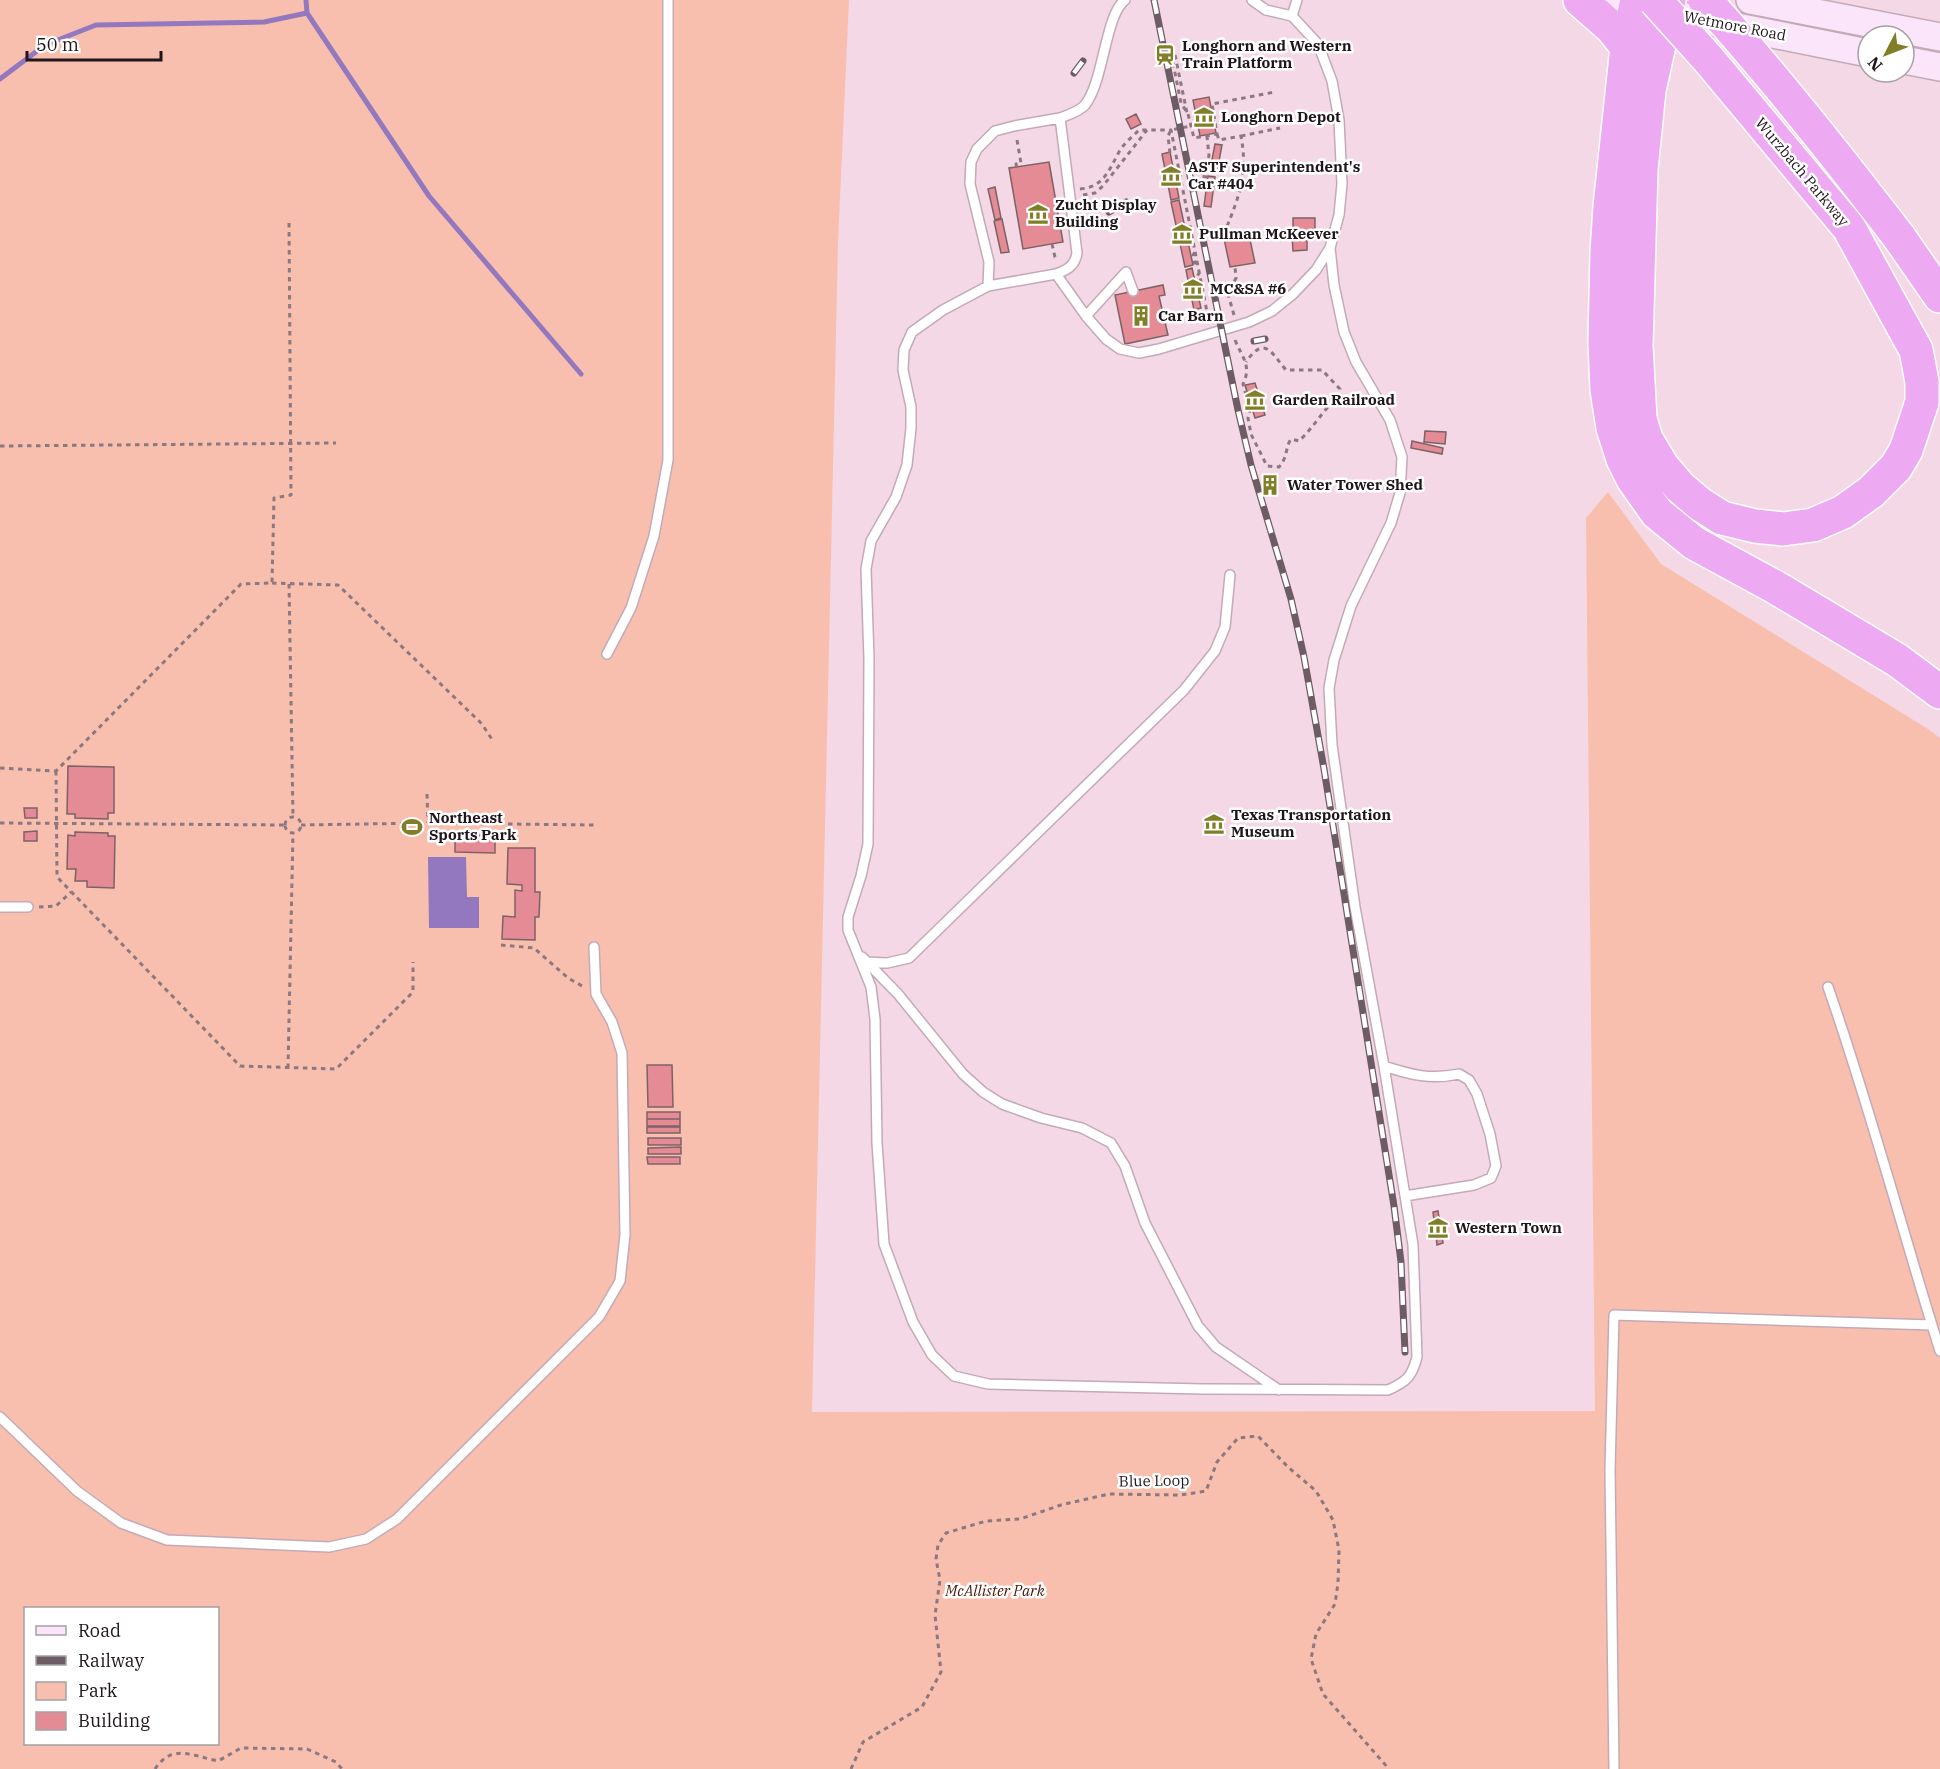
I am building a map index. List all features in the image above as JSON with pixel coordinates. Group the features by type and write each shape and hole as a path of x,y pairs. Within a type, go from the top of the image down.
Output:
{"highway":[{"path":"1580,0 1612,28 1627,47"},
{"path":"1705,0 1800,109 1899,237 1940,296"},
{"path":"1653,4 1627,47 1610,207 1605,342 1607,390 1613,428 1623,459 1632,479 1657,513 1694,543 1774,587 1897,660 1940,692"},
{"path":"1653,4 1650,90 1641,168 1636,346 1640,419 1646,439 1662,466 1680,487 1700,504 1722,518 1755,526 1783,529 1814,525 1843,512 1871,492 1896,467 1906,450 1922,402 1922,382 1916,350 1849,228"},
{"name":"Wurzbach Parkway","path":"1653,4 1709,60 1849,228 1940,351"},
{"path":"1650,90 1672,60 1696,39 1742,13"}],"main road":[{"name":"Wetmore Road","path":"1602,0 1742,13 1940,37"},
{"name":"Wetmore Road","path":"1742,13 1856,48"},
{"path":"1916,62 1940,67"}],"lane":[{"path":"607,654 631,608 654,536 668,460 668,0"},
{"path":"988,286 989,262 970,184 971,162 977,149 995,131 1060,118 1084,105 1096,82 1112,25 1121,3 1125,0"},
{"path":"1056,274 1086,316 1106,339 1120,349 1139,353 1249,322 1272,310 1293,294 1316,270 1330,248 1339,215 1342,184 1339,120 1332,81 1318,44 1292,16 1266,10 1252,0"},
{"path":"1292,16 1297,0"},
{"path":"1060,118 1076,260 1071,267 1056,274 988,286 922,323 912,332 904,350 903,370 911,407 907,465 896,497 871,541 866,569 869,660 868,844 849,917 848,930 871,987 875,1020 877,1143 884,1244 913,1322 932,1355 954,1376 988,1384 1388,1390 1404,1383 1414,1370 1417,1357 1413,1245 1355,907 1332,745 1329,688 1334,660 1351,606 1391,523 1400,493 1402,457 1390,420 1356,362 1344,332 1334,285 1330,248"},
{"path":"1086,316 1126,272 1132,291"},
{"path":"1143,340 1145,351"},
{"path":"866,962 887,963 909,958 1184,690 1215,651 1222,635 1225,627 1230,575"},
{"path":"0,907 28,907"},
{"path":"0,1417 77,1491 94,1504 121,1523 167,1540 330,1547 366,1539 397,1519 599,1317 620,1281 625,1235 622,1053 612,1022 596,994 594,947"},
{"path":"858,953 898,994 963,1074 983,1092 1002,1104 1041,1118 1082,1128 1111,1143 1125,1166 1145,1223 1198,1326 1216,1347 1280,1390"},
{"path":"1828,987 1854,1062 1940,1352"},
{"path":"1384,1066 1419,1077 1445,1077 1459,1074 1469,1080 1477,1094 1490,1134 1496,1166 1491,1178 1474,1185 1405,1196"},
{"path":"1614,1769 1610,1470 1614,1315 1932,1325"}],"path":[{"path":"1175,56 1194,138 1217,134"},
{"path":"1173,63 1181,103 1188,114"},
{"path":"1275,92 1212,104 1219,140 1280,128"},
{"path":"1014,126 1021,163 1016,164 1017,168"},
{"path":"1136,126 1140,130"},
{"path":"1079,189 1092,188 1099,183 1128,140 1140,130 1171,130 1191,126"},
{"path":"1080,195 1095,193 1103,186 1148,130"},
{"path":"1170,153 1168,136 1171,130"},
{"path":"1171,130 1211,333"},
{"path":"1207,136 1209,156 1200,176 1207,177"},
{"path":"1227,234 1226,229 1245,171 1241,136"},
{"path":"1209,146 1215,145"},
{"path":"1204,168 1210,170"},
{"path":"272,583 274,498 291,495 289,221"},
{"path":"1193,263 1195,263 1193,255 1195,252"},
{"path":"1235,267 1236,278 1228,294 1239,351 1246,362 1248,375 1243,384 1250,410 1248,418 1251,434 1267,466 1279,467 1287,454 1288,443 1291,439 1299,441 1308,432 1327,405 1339,395 1340,388 1322,370 1286,370 1275,354 1267,349 1258,349 1253,352 1246,362"},
{"path":"1197,284 1199,273"},
{"path":"0,446 336,443"},
{"path":"412,962 413,992 336,1069 240,1066 57,877 56,771 241,584 339,585 482,724 493,741"},
{"path":"289,584 293,817"},
{"path":"0,768 56,771"},
{"path":"427,794 428,823"},
{"path":"285,825 288,818 293,817 299,820 301,825"},
{"path":"0,823 285,825"},
{"path":"301,825 428,823 594,825"},
{"path":"285,825 286,829 293,832"},
{"path":"293,832 297,831 301,825"},
{"path":"288,1068 293,832"},
{"path":"28,907 56,906 71,892"},
{"path":"501,945 534,948 568,978 596,994"},
{"name":"Blue Loop","path":"851,1769 863,1742 922,1707 941,1672 935,1615 940,1580 936,1558 938,1545 946,1533 986,1521 1020,1519 1060,1505 1109,1494 1181,1495 1206,1491 1217,1462 1238,1438 1258,1436 1288,1467 1316,1491 1333,1520 1339,1550 1335,1604 1316,1634 1311,1659 1323,1694 1389,1769"},
{"path":"155,1769 161,1760 180,1751 218,1761 241,1748 307,1749 336,1762 342,1769"}],"green space":[{"name":"Northeast Sports Park","path":"0,0 849,0 838,242 812,1412 1595,1411 1586,518 1608,492 1661,564 1940,738 1940,1769 0,1769"}],"shaded area":[{"path":"428,857 466,857 467,897 479,897 479,928 429,928"}],"building":[{"name":"Longhorn Depot","path":"1209,97 1216,133 1200,136 1193,100"},
{"path":"1136,114 1141,124 1131,129 1126,119"},
{"path":"1215,144 1222,145 1217,172 1210,170"},
{"name":"ASTF Superintendent's Car #404","path":"1170,152 1179,198 1171,200 1162,154"},
{"name":"Zucht Display Building","path":"1049,162 1063,242 1023,249 1009,168"},
{"path":"1208,176 1215,177 1211,207 1204,206"},
{"path":"995,187 1001,218 995,220 988,189"},
{"name":"Pullman McKeever","path":"1179,200 1193,265 1185,267 1171,202"},
{"path":"1293,218 1315,218 1315,232 1293,232"},
{"path":"1002,219 1009,252 1001,253 994,221"},
{"path":"1248,230 1255,263 1230,267 1223,234"},
{"path":"1307,234 1307,250 1293,251 1292,235"},
{"name":"MC&SA #6","path":"1192,268 1201,308 1194,310 1186,270"},
{"name":"Car Barn","path":"1163,285 1165,295 1159,296 1168,335 1125,344 1115,295"},
{"name":"Garden Railroad","path":"1255,383 1265,415 1255,418 1245,385"},
{"path":"1425,431 1446,432 1445,444 1424,442"},
{"path":"1412,441 1443,448 1442,454 1411,448"},
{"name":"Water Tower Shed","path":"1272,479 1276,485 1272,491 1268,491 1264,483"},
{"path":"68,766 114,767 114,813 108,813 108,819 75,818 75,814 67,814"},
{"path":"24,808 37,808 37,818 25,818"},
{"path":"37,831 37,841 24,841 24,832"},
{"path":"75,832 108,833 108,836 115,836 114,888 87,887 87,881 75,881 76,869 67,869 68,835 75,836"},
{"path":"455,835 495,835 495,853 455,852"},
{"path":"508,848 535,848 535,892 540,892 539,917 535,917 535,940 502,939 503,916 515,917 515,890 522,891 522,885 507,884"},
{"path":"647,1065 672,1065 673,1107 648,1107"},
{"path":"647,1112 680,1112 680,1119 647,1119"},
{"path":"647,1119 680,1119 680,1126 647,1126"},
{"path":"647,1127 680,1127 680,1133 647,1133"},
{"path":"648,1138 681,1138 681,1145 648,1145"},
{"path":"681,1147 681,1154 648,1154 648,1148"},
{"path":"647,1157 680,1157 680,1164 648,1164"},
{"name":"Western Town","path":"1438,1211 1443,1243 1437,1245 1433,1212"}],"waterway":[{"path":"306,0 307,13 429,196 581,374"},
{"path":"0,79 45,45 96,25 264,22 307,13"}],"railway":[{"path":"1154,0 1238,410 1251,465 1291,599 1304,657 1394,1206 1401,1262 1405,1352"},
{"path":"1074,73 1083,61"},
{"path":"1109,212 1126,202"},
{"path":"1254,341 1265,339"}],"place":[{"name":"Longhorn and Western Train Platform","path":"1165,55"},
{"name":"Longhorn Depot","path":"1204,117"},
{"name":"ASTF Superintendent's Car #404","path":"1171,176"},
{"name":"Zucht Display Building","path":"1038,214"},
{"name":"Pullman McKeever","path":"1182,234"},
{"name":"MC&SA #6","path":"1193,289"},
{"name":"Car Barn","path":"1141,316"},
{"name":"Garden Railroad","path":"1255,400"},
{"name":"Water Tower Shed","path":"1270,485"},
{"name":"Texas Transportation Museum","path":"1214,824"},
{"name":"Northeast Sports Park","path":"412,827"},
{"name":"Western Town","path":"1438,1228"}],"park label":[{"name":"McAllister Park","path":"995,1591"}]}
